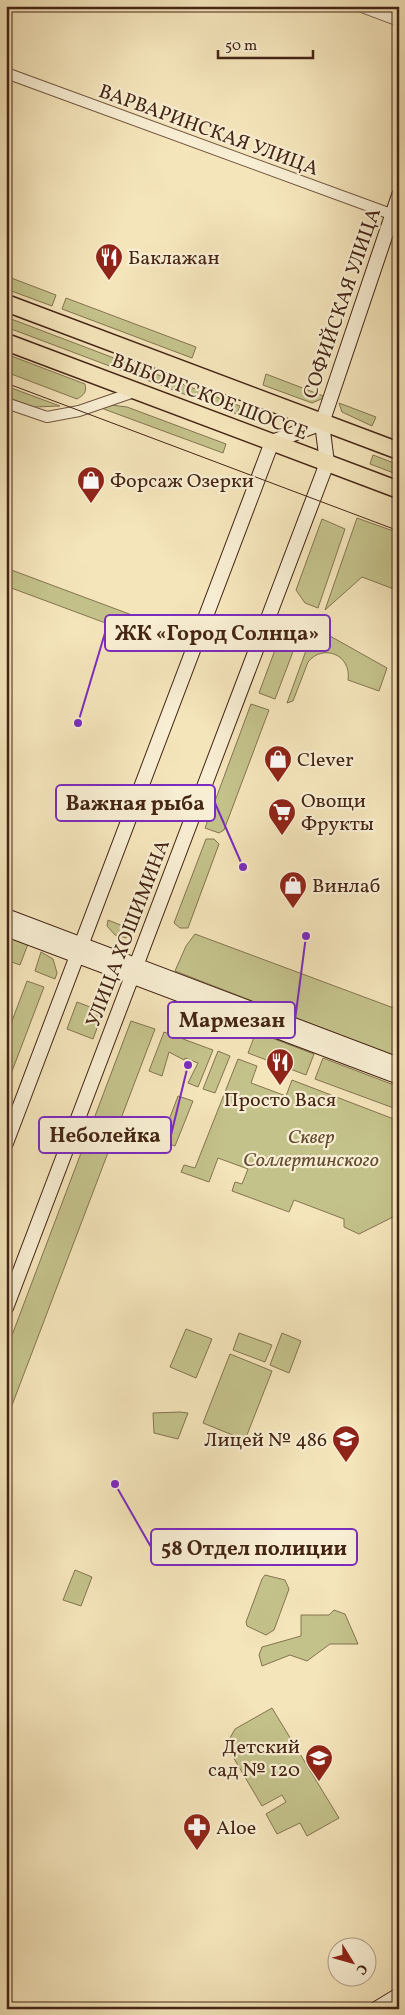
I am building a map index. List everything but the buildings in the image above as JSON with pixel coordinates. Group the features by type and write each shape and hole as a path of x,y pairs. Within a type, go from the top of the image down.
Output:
{"main road":[{"name":"ВЫБОРГСКОЕ ШОССЕ","path":"6,303 399,452"},
{"name":"ВЫБОРГСКОЕ ШОССЕ","path":"6,342 399,490"}],"street":[{"path":"359,6 399,21"},
{"name":"ВАРВАРИНСКАЯ УЛИЦА","path":"6,73 395,216"},
{"name":"СОФИЙСКАЯ УЛИЦА","path":"322,424 395,216 399,195"},
{"path":"6,403 47,417 79,411 137,391"},
{"path":"272,442 322,424"},
{"name":"УЛИЦА ХОШИМИНА","path":"6,1308 327,463 322,424"},
{"name":"УЛИЦА ХОШИМИНА","path":"6,1143 272,442"},
{"path":"6,916 80,950 399,1065"},
{"path":"6,929 80,950"},
{"path":"134,970 399,1077"},
{"path":"376,2009 399,1995"}],"green space":[{"path":"6,276 56,295 52,306 6,289"},
{"path":"66,298 196,347 192,358 62,309"},
{"path":"6,317 240,406 237,414 6,327"},
{"path":"6,354 85,384 86,389 77,399 6,372"},
{"path":"266,374 326,397 312,403 263,385"},
{"path":"6,386 60,406 34,407 6,397"},
{"path":"339,403 376,417 372,426 342,412"},
{"path":"111,405 127,407 226,444 223,453 101,408"},
{"path":"373,455 399,465 399,475 370,464"},
{"path":"357,518 399,533 399,591 362,577 325,610"},
{"path":"322,519 345,529 318,608 305,603 296,590"},
{"path":"6,568 140,618 135,634 6,586"},
{"path":"290,617 305,620 275,699 259,693 285,623"},
{"path":"316,623 324,627 330,636 387,668 379,691 348,680 346,664 341,658 335,654 321,653 314,656 308,662 293,701 287,703"},
{"path":"251,704 269,710 224,830 219,833 205,828"},
{"path":"206,839 214,839 219,844 188,928 180,928 174,923"},
{"path":"108,920 133,930 126,938 115,935 107,926"},
{"path":"195,934 399,1010 399,1058 175,971 186,946"},
{"path":"6,936 28,944 20,965 6,960"},
{"path":"41,952 53,959 57,973 55,979 35,971"},
{"path":"27,981 44,987 6,1087 6,1037"},
{"path":"77,1002 103,1012 93,1039 67,1029"},
{"path":"131,1021 155,1029 6,1421 6,1351"},
{"path":"164,1032 213,1050 198,1087 188,1083 198,1063 185,1058 184,1060 169,1052 162,1076 149,1071"},
{"path":"256,1032 314,1054 306,1075 248,1053"},
{"path":"218,1051 230,1056 215,1093 203,1089"},
{"path":"323,1058 399,1087 399,1110 315,1079"},
{"name":"Сквер Соллертинского","path":"238,1059 257,1066 251,1083 286,1096 292,1080 399,1121 399,1214 359,1234 344,1227 344,1219 294,1200 289,1212 232,1191 235,1182 242,1184 248,1169 218,1158 209,1182 181,1172 184,1165 195,1168"},
{"path":"178,1096 193,1101 175,1146 161,1141"},
{"path":"186,1329 212,1339 196,1378 170,1367"},
{"path":"239,1333 272,1345 265,1362 233,1350"},
{"path":"282,1333 301,1341 289,1373 270,1365"},
{"path":"230,1354 272,1371 245,1440 203,1423"},
{"path":"153,1413 188,1413 178,1439 154,1433"},
{"path":"75,1570 92,1577 81,1606 63,1600"},
{"path":"265,1575 285,1580 289,1589 274,1630 266,1635 247,1626 246,1622"},
{"path":"334,1610 345,1614 358,1644 330,1644 307,1661 290,1655 262,1666 259,1655 262,1647 301,1636 301,1615 329,1615"},
{"path":"272,1708 339,1818 307,1836 300,1823 277,1834 266,1814 286,1802 282,1795 262,1806 226,1745 235,1729"}],"tram line":[{"path":"6,383 399,531"}],"place":[{"name":"Баклажан","path":"109,281"},
{"name":"Форсаж Озерки","path":"91,504"},
{"name":"ЖК «Город Солнца»","path":"78,723"},
{"name":"Clever","path":"278,783"},
{"name":"Овощи Фрукты","path":"282,836"},
{"name":"Важная рыба","path":"243,867"},
{"name":"Винлаб","path":"293,909"},
{"name":"Мармезан","path":"306,936"},
{"name":"Неболейка","path":"188,1065"},
{"name":"Просто Вася","path":"280,1086"},
{"name":"Лицей № 486","path":"346,1463"},
{"name":"58 Отдел полиции","path":"115,1484"},
{"name":"Детский сад № 120","path":"319,1782"},
{"name":"Aloe","path":"197,1851"}]}
